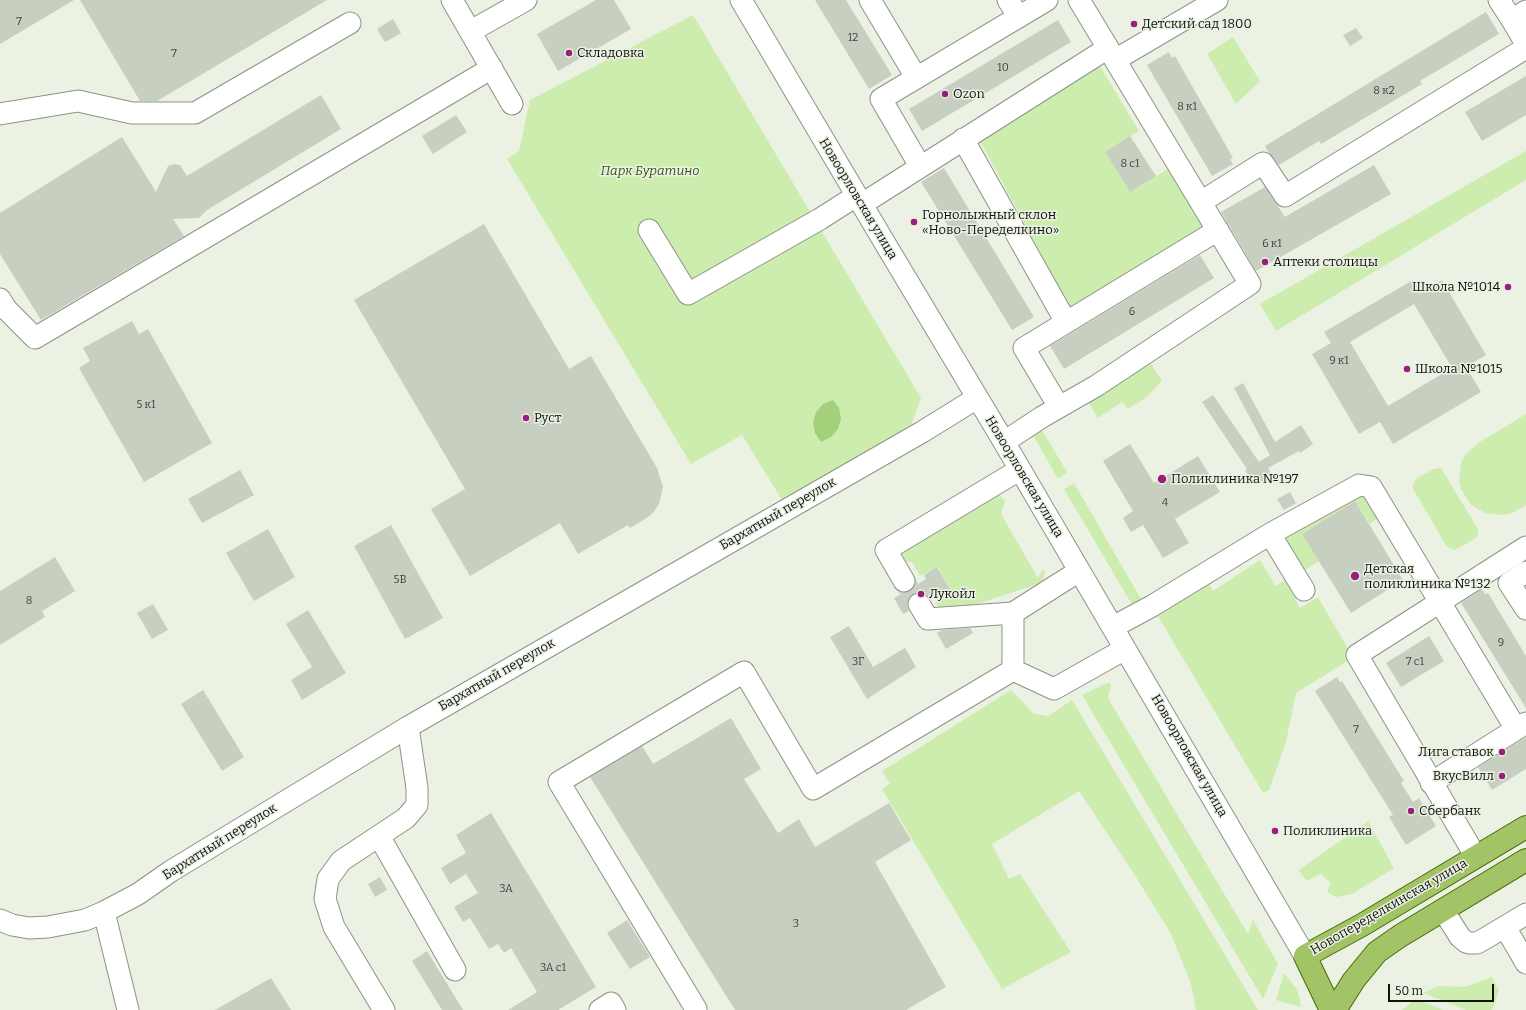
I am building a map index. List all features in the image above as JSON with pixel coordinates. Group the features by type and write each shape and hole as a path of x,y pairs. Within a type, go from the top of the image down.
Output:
{"main road":[{"name":"Новопеределкинская улица","path":"1331,1010 1305,956 1362,925 1526,827"},
{"path":"1335,1010 1354,980 1377,952 1400,936 1526,860"}],"street":[{"path":"452,0 512,104"},
{"path":"471,31 526,0"},
{"name":"Новоорловская улица","path":"741,0 1004,442 1019,470 1126,649 1305,956"},
{"path":"870,0 916,77"},
{"path":"920,166 881,99 916,77 1013,8 1047,0"},
{"path":"1004,442 1059,407 1096,386 1250,284 1079,0"},
{"path":"649,230 688,294 820,219 859,200 920,166 963,139 1112,54 1217,0"},
{"path":"1499,0 1519,15 1526,44"},
{"path":"0,114 78,101 132,113 195,113 350,23"},
{"path":"1201,202 1263,163 1285,196 1526,48"},
{"path":"0,299 6,309 35,338 492,68"},
{"path":"963,139 1066,322"},
{"path":"1059,407 1024,348 1218,230"},
{"name":"Бархатный переулок","path":"6,922 29,928 48,927 85,920 138,894 171,871 408,727 908,440 977,398"},
{"path":"904,580 886,550 1019,470"},
{"path":"1112,627 1152,606 1270,534 1359,484 1371,487 1440,601 1521,726 1431,783"},
{"path":"1270,534 1304,590"},
{"path":"1476,857 1431,783 1357,655 1526,546"},
{"path":"919,604 928,619 1013,613 1079,571"},
{"path":"1526,572 1509,582 1526,609"},
{"path":"1013,613 1013,670"},
{"path":"1013,670 1054,689 1126,649"},
{"path":"696,1009 559,782 744,672 813,789 1013,670"},
{"path":"384,1010 334,927 325,899 328,879 341,861 406,818 417,805 417,788 408,727"},
{"path":"379,836 455,970"},
{"path":"1443,910 1455,930 1466,942 1477,943 1526,914"},
{"path":"104,912 128,1010"},
{"path":"1504,927 1526,963"},
{"path":"600,1010 611,1003 615,1010"}],"green space":[{"name":"Парк Буратино","path":"693,15 921,398 911,426 782,500 742,435 691,464 507,159 519,151 530,100"},
{"path":"1233,37 1260,81 1236,104 1207,54"},
{"path":"1100,66 1139,131 1105,152 1130,192 1171,167 1210,229 1070,308 979,139"},
{"path":"1526,151 1526,180 1276,331 1260,304"},
{"path":"1150,362 1162,381 1147,397 1128,409 1122,402 1098,418 1089,403"},
{"path":"1526,414 1526,505 1510,514 1502,515 1485,513 1470,504 1461,489 1459,480 1461,463 1465,455 1478,443"},
{"path":"1042,430 1067,472 1058,479 1033,435"},
{"path":"1441,468 1478,529 1476,538 1455,550 1447,547 1412,487 1417,478 1434,469"},
{"path":"1074,483 1145,606 1134,608 1064,489"},
{"path":"1360,491 1381,516 1370,524 1355,501 1334,514 1326,533 1320,523 1302,534 1319,561 1299,574 1283,536"},
{"path":"995,494 999,494 1005,501 1001,514 1038,578 1043,568 1045,572 1043,580 1041,583 977,604 957,607 938,607 935,602 951,591 938,567 920,576 912,562 907,562 903,558 902,552"},
{"path":"1260,560 1276,586 1285,580 1300,608 1318,597 1351,654 1357,655 1296,693 1286,742 1269,790 1263,793 1152,606 1204,575 1213,591"},
{"path":"1109,682 1111,685 1108,698 1248,934 1253,920 1278,964 1263,999 1082,695"},
{"path":"1011,690 1034,714 1048,716 1072,700 1258,1010 1196,1010 1191,984 1170,932 1134,874 1079,791 992,844 1009,879 1020,874 1071,952 1002,989 882,789 890,784 882,771"},
{"path":"1368,821 1394,868 1352,894 1336,897 1327,892 1331,883 1321,874 1306,881 1299,870"},
{"path":"1284,973 1296,988 1301,1007 1276,1000"},
{"path":"1492,977 1499,991 1492,1010 1466,1010 1423,993 1439,986 1465,987"},
{"path":"1416,999 1444,1010 1402,1010"}],"shaded area":[{"path":"833,400 839,408 841,419 838,429 831,437 821,442 815,433 813,422 816,412 823,404"}],"building":[{"path":"0,0 74,0 0,44"},
{"path":"80,0 327,0 157,101 140,101"},
{"name":"Складовка","path":"596,0 614,0 631,29 558,71 537,34"},
{"path":"815,0 846,0 892,75 869,89"},
{"path":"1486,12 1499,34 1420,81 1422,84 1321,144 1319,141 1279,165 1269,153 1265,146"},
{"path":"393,19 401,33 385,42 377,29"},
{"path":"1058,20 1071,42 922,131 909,109"},
{"path":"1356,28 1363,38 1350,46 1343,35"},
{"path":"1169,52 1172,58 1175,56 1233,158 1230,159 1233,164 1212,176 1147,65"},
{"path":"1526,76 1526,115 1482,141 1465,112"},
{"path":"321,95 341,129 207,210 199,218 173,219 184,236 41,320 0,254 0,213 122,137 156,192 168,166 174,164 180,165 187,176"},
{"path":"456,115 467,132 433,154 422,136"},
{"path":"1130,136 1156,176 1130,192 1105,152"},
{"path":"1374,165 1391,194 1256,271 1221,212 1265,187 1285,217"},
{"path":"944,168 1034,317 1012,330 921,182"},
{"name":"Руст","path":"484,224 569,369 591,356 657,468 663,487 659,504 653,513 630,528 628,525 578,554 560,523 470,576 431,509 465,489 354,300"},
{"path":"1200,255 1214,278 1064,369 1050,346"},
{"path":"1413,280 1421,293 1442,280 1486,355 1466,367 1481,392 1393,444 1380,422 1359,434 1312,354 1331,343 1324,332","holes":["1414,304 1452,368 1388,406 1350,342"]},
{"path":"132,321 139,334 148,329 212,443 144,482 79,368 90,361 83,348"},
{"path":"1243,383 1275,442 1301,425 1313,444 1300,453 1299,451 1268,468 1272,475 1258,484 1252,477 1250,478 1245,470 1247,469 1202,402 1213,395 1259,462 1270,455 1234,388"},
{"path":"1130,444 1154,483 1198,456 1220,492 1175,519 1189,543 1163,558 1143,525 1131,532 1123,518 1133,511 1103,461"},
{"path":"240,470 254,495 202,523 188,499"},
{"path":"1290,492 1296,503 1284,510 1277,499"},
{"path":"1355,501 1403,580 1351,613 1302,534"},
{"path":"391,525 443,618 405,639 354,546"},
{"path":"268,529 295,577 254,601 226,553"},
{"path":"55,557 75,591 42,611 45,617 0,645 0,591"},
{"path":"937,567 951,591 938,599 935,595 930,598 924,593 918,592 913,594 908,599 907,605 909,611 903,614 894,598 910,591 926,579 924,575"},
{"path":"1482,589 1485,594 1488,593 1526,656 1526,708 1461,603"},
{"path":"153,604 168,630 152,639 137,613"},
{"path":"308,610 346,673 302,700 291,680 312,667 286,624"},
{"path":"849,626 873,667 905,648 916,667 867,699 830,637"},
{"path":"970,628 973,633 946,649 937,633 942,630"},
{"path":"1429,636 1444,661 1401,687 1386,663"},
{"path":"1337,677 1340,682 1342,681 1404,781 1401,783 1413,802 1419,798 1436,826 1406,845 1389,817 1393,815 1315,691"},
{"path":"203,690 244,757 222,771 181,704"},
{"path":"731,718 761,769 744,779 778,833 799,819 815,847 889,803 911,840 875,862 946,987 906,1010 735,1010 590,777 642,746 653,764"},
{"path":"1526,737 1526,769 1492,790 1478,767"},
{"path":"491,813 596,987 558,1010 508,1010 537,992 511,948 504,953 498,944 489,949 470,918 463,922 454,907 478,893 466,874 450,884 441,868 466,853 456,835"},
{"path":"380,877 387,890 375,897 368,884"},
{"path":"627,920 650,957 630,969 607,933"},
{"path":"427,951 463,1010 442,1010 412,961"},
{"path":"271,978 291,1010 215,1010"}],"tunnel":[{"path":"904,581 919,604"}],"place":[{"name":"Детский сад 1800","path":"1134,24"},
{"name":"Складовка","path":"569,53"},
{"name":"Ozon","path":"945,94"},
{"name":"Горнолыжный склон «Ново-Переделкино»","path":"914,222"},
{"name":"Аптеки столицы","path":"1265,262"},
{"name":"Школа №1014","path":"1508,287"},
{"name":"Школа №1015","path":"1407,369"},
{"name":"Руст","path":"526,418"},
{"name":"Поликлиника №197","path":"1162,479"},
{"name":"Детская поликлиника №132","path":"1355,576"},
{"name":"Лукойл","path":"921,594"},
{"name":"Лига ставок","path":"1502,752"},
{"name":"ВкусВилл","path":"1502,776"},
{"name":"Сбербанк","path":"1411,811"},
{"name":"Поликлиника","path":"1275,831"}]}
